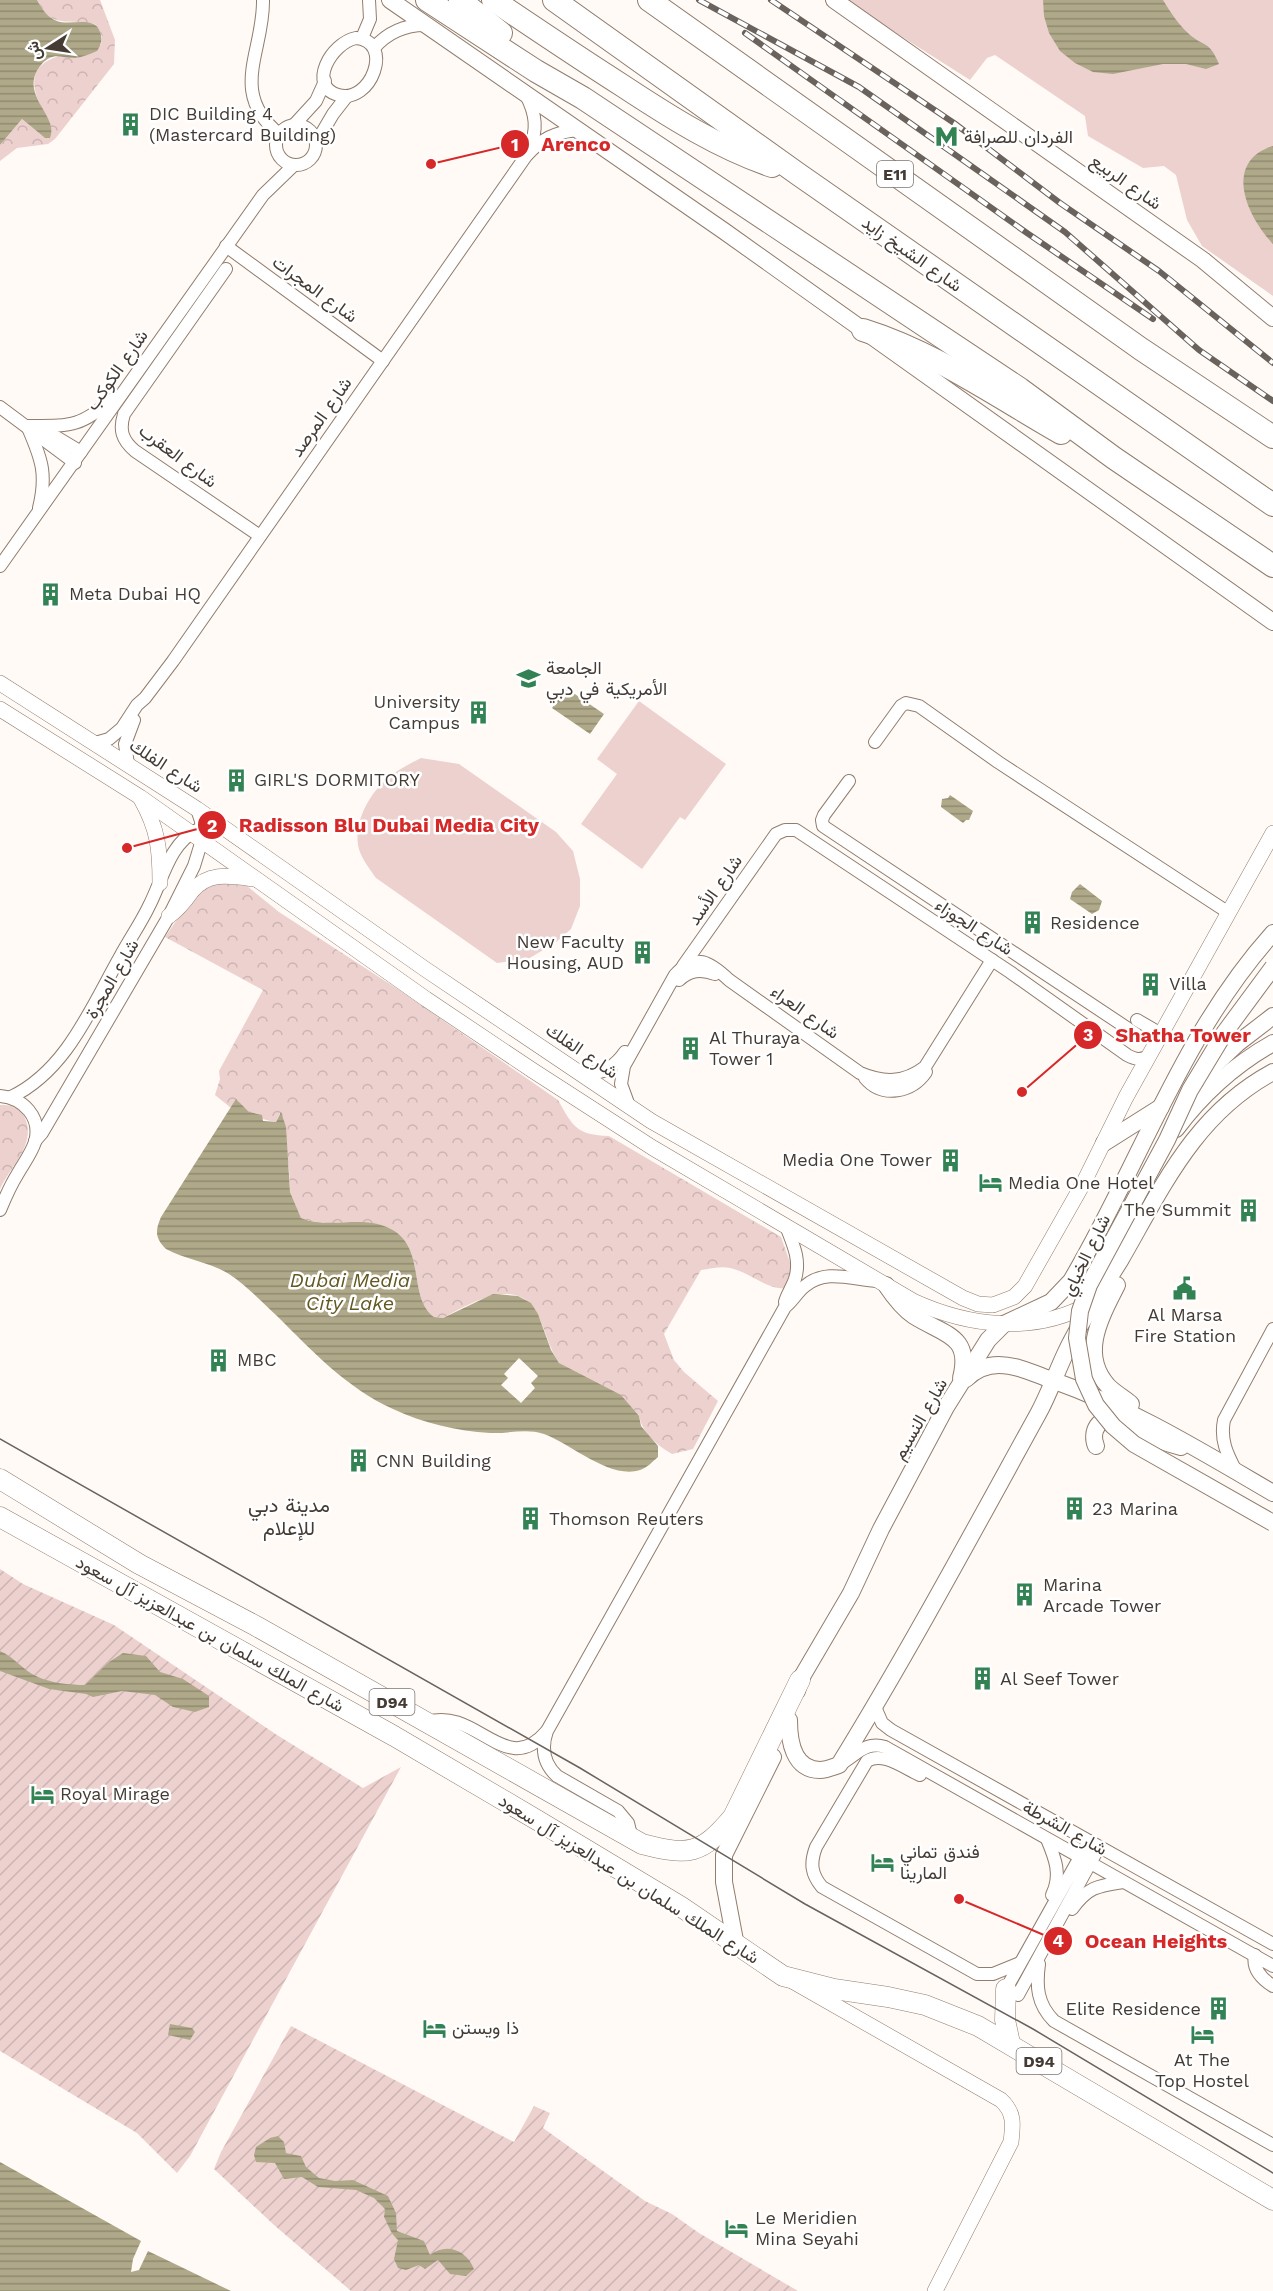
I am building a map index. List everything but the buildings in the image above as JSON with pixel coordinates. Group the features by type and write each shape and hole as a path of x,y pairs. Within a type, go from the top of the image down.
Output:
{"highway":[{"path":"427,0 536,71 583,98 1020,389 1114,458 1273,566"},
{"path":"460,0 583,98"},
{"path":"493,0 684,124 754,160 798,174"},
{"name":"شارع الشيخ زايد","path":"554,0 798,174 1273,505"},
{"name":"E11","path":"649,0 1131,342 1273,436"},
{"path":"863,330 921,353 1069,438 1114,458"}],"main road":[{"path":"390,0 863,330 1271,621"},
{"name":"شارع الربيع","path":"834,0 1203,260 1273,318"},
{"name":"شارع النسيم","path":"736,1946 724,1882 724,1855 789,1720 800,1680 851,1593 881,1529 946,1407 988,1340 1004,1324 1051,1302 1071,1281 1180,1069 1214,1010 1247,963 1273,933"},
{"path":"1167,1140 1190,1090 1225,1032 1273,967"},
{"path":"1145,1140 1214,1065 1253,1030 1273,1016"},
{"path":"1167,1140 1195,1104 1214,1085 1234,1068 1273,1043"},
{"path":"789,1720 789,1742 800,1762 820,1770 839,1765 874,1707 1016,1453 1054,1381 1073,1338 1175,1165 1196,1135 1234,1098 1273,1072"},
{"path":"1104,1143 1162,1106"},
{"name":"شارع الخياي","path":"1167,1140 1084,1298 1077,1338 1082,1373 1096,1405 1123,1436 1140,1448 1273,1523"},
{"path":"1130,1242 1125,1270 1097,1326 1093,1349 1096,1364 1103,1379 1114,1392 1134,1406 1143,1418"},
{"path":"883,1283 912,1315 953,1337 960,1344 965,1361 962,1384"},
{"path":"962,1384 984,1367 1008,1366 1054,1381 1101,1398 1143,1418 1273,1493"},
{"path":"1008,1366 1032,1384 1037,1394 1036,1402 1019,1438 1016,1453"},
{"path":"1096,1446 1094,1433 1098,1425 1105,1420 1114,1419 1157,1440 1203,1452"},
{"name":"شارع الملك سلمان بن عبدالعزيز آل سعود","path":"0,1479 139,1564 256,1626 637,1841 674,1852 686,1851 706,1844 733,1816 800,1680"},
{"path":"0,1494 36,1514 60,1517"},
{"name":"شارع الملك سلمان بن عبدالعزيز آل سعود","path":"0,1517 394,1736 680,1906 783,1976 834,1989 925,2005 978,2026 1273,2200"},
{"path":"1006,1989 1005,2020 1010,2043"}],"street":[{"path":"263,0 263,12 250,75 251,89 260,114 279,134"},
{"path":"362,38 370,19 369,0"},
{"path":"325,81 330,91 335,94 347,96 358,92 369,82 375,68 374,48 380,41 406,26 425,25"},
{"path":"347,96 316,143 314,155 310,160 305,164 293,166 287,164 279,156 276,145 279,134 285,128 294,125 316,101 325,81 328,60 336,48 349,39 362,38 374,48"},
{"name":"شارع المرصد","path":"526,94 533,109 536,125 533,141 526,156"},
{"path":"294,125 309,129 316,143"},
{"name":"شارع المرصد","path":"94,743 113,737 145,698 526,156 536,144 549,136 563,131 578,130"},
{"name":"شارع الكوكب","path":"263,195 279,156"},
{"name":"شارع الكوكب","path":"0,566 38,516 263,195 293,166"},
{"name":"شارع المجرات","path":"226,246 382,361"},
{"name":"شارع العقرب","path":"226,269 124,414 121,424 122,435 135,451 260,536"},
{"path":"27,426 69,426 87,420 126,389"},
{"path":"0,407 78,458"},
{"path":"27,426 39,452 44,473 43,495 38,516"},
{"name":"شارع الفلك","path":"0,683 197,809 425,969 651,1121 963,1298 985,1305 1008,1300 1025,1286 1273,833"},
{"name":"شارع المرصد","path":"128,764 125,751 127,736 145,698"},
{"path":"875,742 901,706 906,704 919,706 998,762 1229,913"},
{"path":"0,709 198,833 257,880 532,1070 653,1148 913,1301 948,1315 979,1322 1004,1324 1032,1323 1059,1317 1097,1299"},
{"path":"849,781 824,814 823,826 1136,1035"},
{"path":"140,796 157,836 160,883"},
{"name":"شارع المجرة","path":"0,1210 35,1141 45,1129 72,1084 169,916 197,860 197,809"},
{"path":"198,833 221,826"},
{"name":"شارع الجوزاء","path":"776,834 786,830 796,830 805,834 992,960 1127,1055 1134,1059 1149,1056"},
{"name":"شارع المجرة","path":"6,1096 36,1082 70,1044 135,932 175,849 182,840 198,833"},
{"name":"شارع الأسد","path":"683,966 776,834"},
{"path":"169,916 180,908 196,886 208,879 228,876 257,880"},
{"path":"960,939 978,930"},
{"path":"978,930 978,951"},
{"name":"شارع العراء","path":"683,966 694,962 706,963 717,969 729,980 860,1073 868,1082 878,1088 900,1091 921,1080 928,1070 931,1059 992,960"},
{"path":"629,1106 621,1084 624,1065 635,1043 683,966"},
{"name":"شارع العراء","path":"665,994 681,978 691,972 701,970 729,980"},
{"path":"1137,1020 1161,1035"},
{"path":"577,1071 588,1074 599,1073 611,1067 635,1043"},
{"path":"6,1096 21,1102 29,1110 37,1130 35,1141"},
{"path":"785,1307 797,1266 795,1248 786,1226"},
{"path":"637,1841 618,1810 552,1771 546,1763 543,1747 547,1731 785,1307 805,1286 824,1276 883,1283"},
{"path":"1237,1472 1224,1447 1222,1430 1224,1420 1273,1329"},
{"name":"شارع الشرطة","path":"874,1707 882,1723 891,1730 1273,1944"},
{"path":"428,1722 449,1719 501,1745 518,1748 535,1743 547,1731"},
{"name":"شارع الشرطة","path":"839,1765 865,1747 880,1746 1273,1966"},
{"path":"942,1779 930,1780 884,1758 878,1757 867,1761 816,1847 812,1869 815,1879 822,1887 977,1974 993,1974 1020,1963"},
{"path":"1038,1930 1057,1877 1055,1858 1047,1839"},
{"path":"1085,1860 1057,1925 1018,1995 1006,1989 1038,1930 1094,1844"},
{"path":"1057,1925 1087,1891 1097,1886 1123,1882"},
{"path":"1041,1954 1037,1980 1038,1993 1046,2011 1054,2021 1273,2145"},
{"path":"1255,1955 1253,1963 1255,1968 1273,1986"},
{"path":"783,1976 1001,2100 1012,2115 1011,2142 935,2291"}],"green space":[{"path":"37,0 100,0 115,40 114,64 55,139 48,144 17,148 0,161 0,145 22,119 45,138 49,121 34,85 36,73 42,65 67,53 101,45 102,36 95,24 54,19 48,16"},
{"path":"844,0 1273,0 1273,296 1202,246 1187,220 1176,175 1164,166 1143,168 1088,136 1085,116 995,55 987,58 970,80"},
{"path":"639,701 726,764 685,820 680,817 642,869 581,824 617,774 597,759"},
{"path":"421,758 459,764 556,832 573,851 580,879 580,906 571,929 555,943 528,959 497,963 376,878 363,858 358,845 357,835 362,815 371,796 385,781"},
{"path":"218,883 247,886 279,912 399,990 558,1100 577,1128 590,1134 609,1136 781,1237 792,1268 789,1288 774,1287 730,1268 701,1270 664,1334 674,1360 684,1372 718,1401 693,1449 672,1454 666,1451 647,1434 639,1416 559,1363 538,1315 529,1303 519,1296 507,1294 494,1296 467,1305 443,1318 434,1317 426,1308 421,1297 413,1260 402,1237 380,1225 323,1223 301,1218 290,1192 289,1168 280,1113 276,1122 265,1120 249,1112 237,1100 231,1108 215,1095 220,1079 219,1071 263,990 165,937 193,896"},
{"path":"0,1105 20,1110 24,1116 28,1135 21,1154 0,1189"},
{"path":"0,1569 23,1584 114,1625 277,1735 363,1788 401,1767 190,2156 177,2173 137,2133 0,2051"},
{"path":"291,2026 514,2142 534,2106 550,2113 543,2128 645,2201 672,2214 699,2233 798,2291 351,2291 274,2225 214,2169 221,2152"}],"water":[{"path":"0,0 37,0 54,20 88,22 97,27 100,32 101,42 97,51 75,58 57,56 49,58 41,65 35,76 36,95 52,130 50,138 45,138 22,119 0,145"},
{"path":"1043,0 1163,0 1185,30 1209,48 1219,64 1206,69 1186,64 1163,64 1113,74 1093,72 1075,63 1060,51 1049,33 1044,16"},
{"path":"1273,146 1273,244 1263,233 1248,205 1244,191 1244,177 1248,164 1257,154"},
{"path":"566,688 604,714 590,734 552,708"},
{"path":"950,795 973,811 969,820 963,823 941,807 942,799"},
{"path":"1080,884 1102,901 1099,910 1092,914 1070,899 1072,892"},
{"name":"Dubai Media City Lake","path":"236,1099 249,1112 262,1115 263,1121 276,1122 281,1112 286,1127 290,1192 301,1218 323,1223 357,1222 380,1225 402,1237 413,1260 421,1297 426,1308 434,1317 443,1318 493,1294 518,1296 531,1303 559,1363 621,1395 639,1416 641,1426 658,1446 658,1457 640,1470 628,1472 616,1470 544,1434 530,1431 490,1433 465,1430 440,1426 404,1414 377,1401 346,1380 317,1356 254,1294 229,1274 166,1249 157,1234 161,1217"},
{"path":"0,1651 42,1678 79,1685 85,1685 109,1662 123,1653 146,1656 160,1672 183,1679 209,1696 209,1707 195,1712 173,1707 155,1695 122,1691 93,1697 49,1689 0,1671"},
{"path":"170,2024 192,2028 195,2032 190,2040 168,2035"},
{"path":"278,2136 284,2142 286,2153 301,2156 306,2167 319,2178 335,2181 353,2180 388,2196 396,2213 397,2231 424,2241 430,2255 443,2249 455,2250 471,2262 474,2269 466,2276 450,2274 438,2260 425,2269 419,2265 406,2270 398,2268 394,2259 398,2240 391,2232 384,2217 385,2209 374,2198 356,2190 318,2187 302,2177 284,2179 275,2163 256,2162 254,2155 256,2147"},
{"path":"0,2162 141,2241 133,2259 131,2272 139,2270 148,2251 231,2291 0,2291"}],"pier":[{"path":"519,1358 538,1376 531,1383 535,1388 521,1403 501,1385 508,1378 504,1374"}],"tram line":[{"path":"0,1439 580,1768 805,1904 1033,2029 1273,2173"}],"railway":[{"path":"699,0 859,87 1065,232 1199,350 1273,401"},
{"path":"771,0 954,123 1060,203 1159,271 1273,363"},
{"path":"745,33 1027,233 1153,319"}],"place":[{"name":"DIC Building 4 (Mastercard Building)","path":"131,124"},
{"name":"الفردان للصرافة","path":"946,137"},
{"name":"Arenco","path":"431,164"},
{"name":"Meta Dubai HQ","path":"51,594"},
{"name":"الجامعة الأمريكية في دبي","path":"528,678"},
{"name":"University Campus","path":"478,712"},
{"name":"GIRL'S DORMITORY","path":"236,780"},
{"name":"Radisson Blu Dubai Media City","path":"127,848"},
{"name":"Residence","path":"1032,923"},
{"name":"New Faculty Housing, AUD","path":"642,952"},
{"name":"Villa","path":"1151,984"},
{"name":"Al Thuraya Tower 1","path":"691,1048"},
{"name":"Shatha Tower","path":"1022,1092"},
{"name":"Media One Tower","path":"950,1160"},
{"name":"Media One Hotel","path":"990,1183"},
{"name":"The Summit","path":"1249,1210"},
{"name":"Al Marsa Fire Station","path":"1185,1289"},
{"name":"MBC","path":"219,1360"},
{"name":"CNN Building","path":"358,1461"},
{"name":"23 Marina","path":"1074,1509"},
{"name":"Thomson Reuters","path":"531,1519"},
{"name":"Marina Arcade Tower","path":"1025,1595"},
{"name":"Al Seef Tower","path":"982,1679"},
{"name":"Royal Mirage","path":"42,1794"},
{"name":"فندق تماني المارينا","path":"882,1862"},
{"name":"Ocean Heights","path":"959,1899"},
{"name":"Elite Residence","path":"1219,2009"},
{"name":"ذا ويستن","path":"434,2028"},
{"name":"At The Top Hostel","path":"1202,2034"},
{"name":"Le Meridien Mina Seyahi","path":"737,2228"}],"district":[{"name":"مدينة دبي للإعلام","path":"289,1516"}]}
